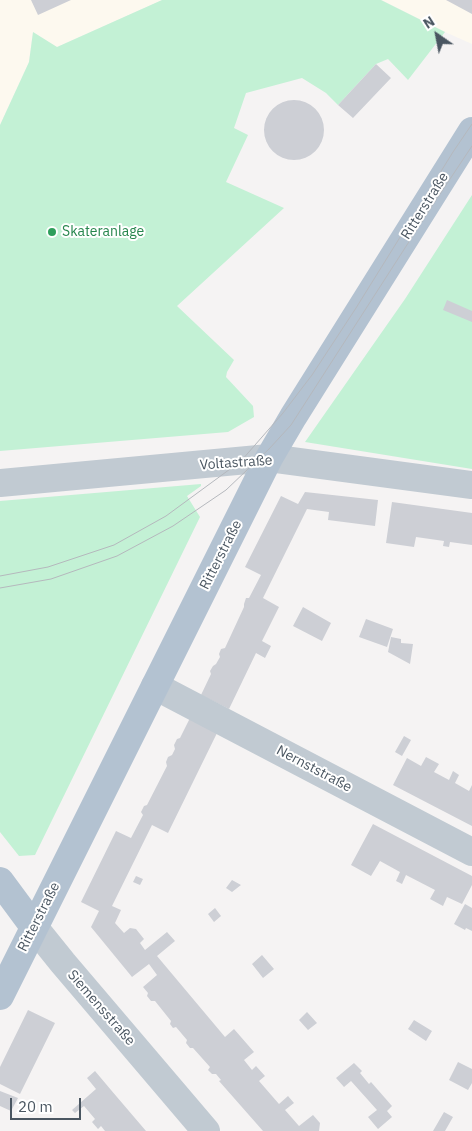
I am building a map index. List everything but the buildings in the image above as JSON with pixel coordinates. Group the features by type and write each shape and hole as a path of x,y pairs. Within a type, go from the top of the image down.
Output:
{"main road":[{"name":"Ritterstraße","path":"0,996 269,458 472,131"},
{"name":"Siemensstraße","path":"0,881 34,926"}],"street":[{"name":"Voltastraße","path":"0,483 269,458 472,485"},
{"name":"Nernststraße","path":"155,686 472,852"},
{"name":"Siemensstraße","path":"34,926 63,963 206,1131"}],"shaded area":[{"path":"0,0 162,0 57,47 33,32 29,62 0,125"},
{"path":"381,0 472,0 472,44 445,32"}],"green space":[{"path":"162,0 381,0 445,32 408,80 388,59 376,64 338,105 326,93 302,78 246,93 234,128 248,135 226,182 284,208 177,306 234,360 226,377 253,406 254,417 228,432 0,451 0,125 29,62 33,32 57,47"},
{"path":"472,195 472,469 305,442 405,299"},
{"path":"201,484 201,486 187,496 200,517 35,855 19,856 0,832 0,501"}],"tram line":[{"path":"0,576 48,567 114,545 166,516 241,461 283,413 312,375 472,124"},
{"path":"0,588 51,579 117,556 173,526 226,490 291,425 472,146"}],"place":[{"name":"Skateranlage","path":"52,232"}]}
